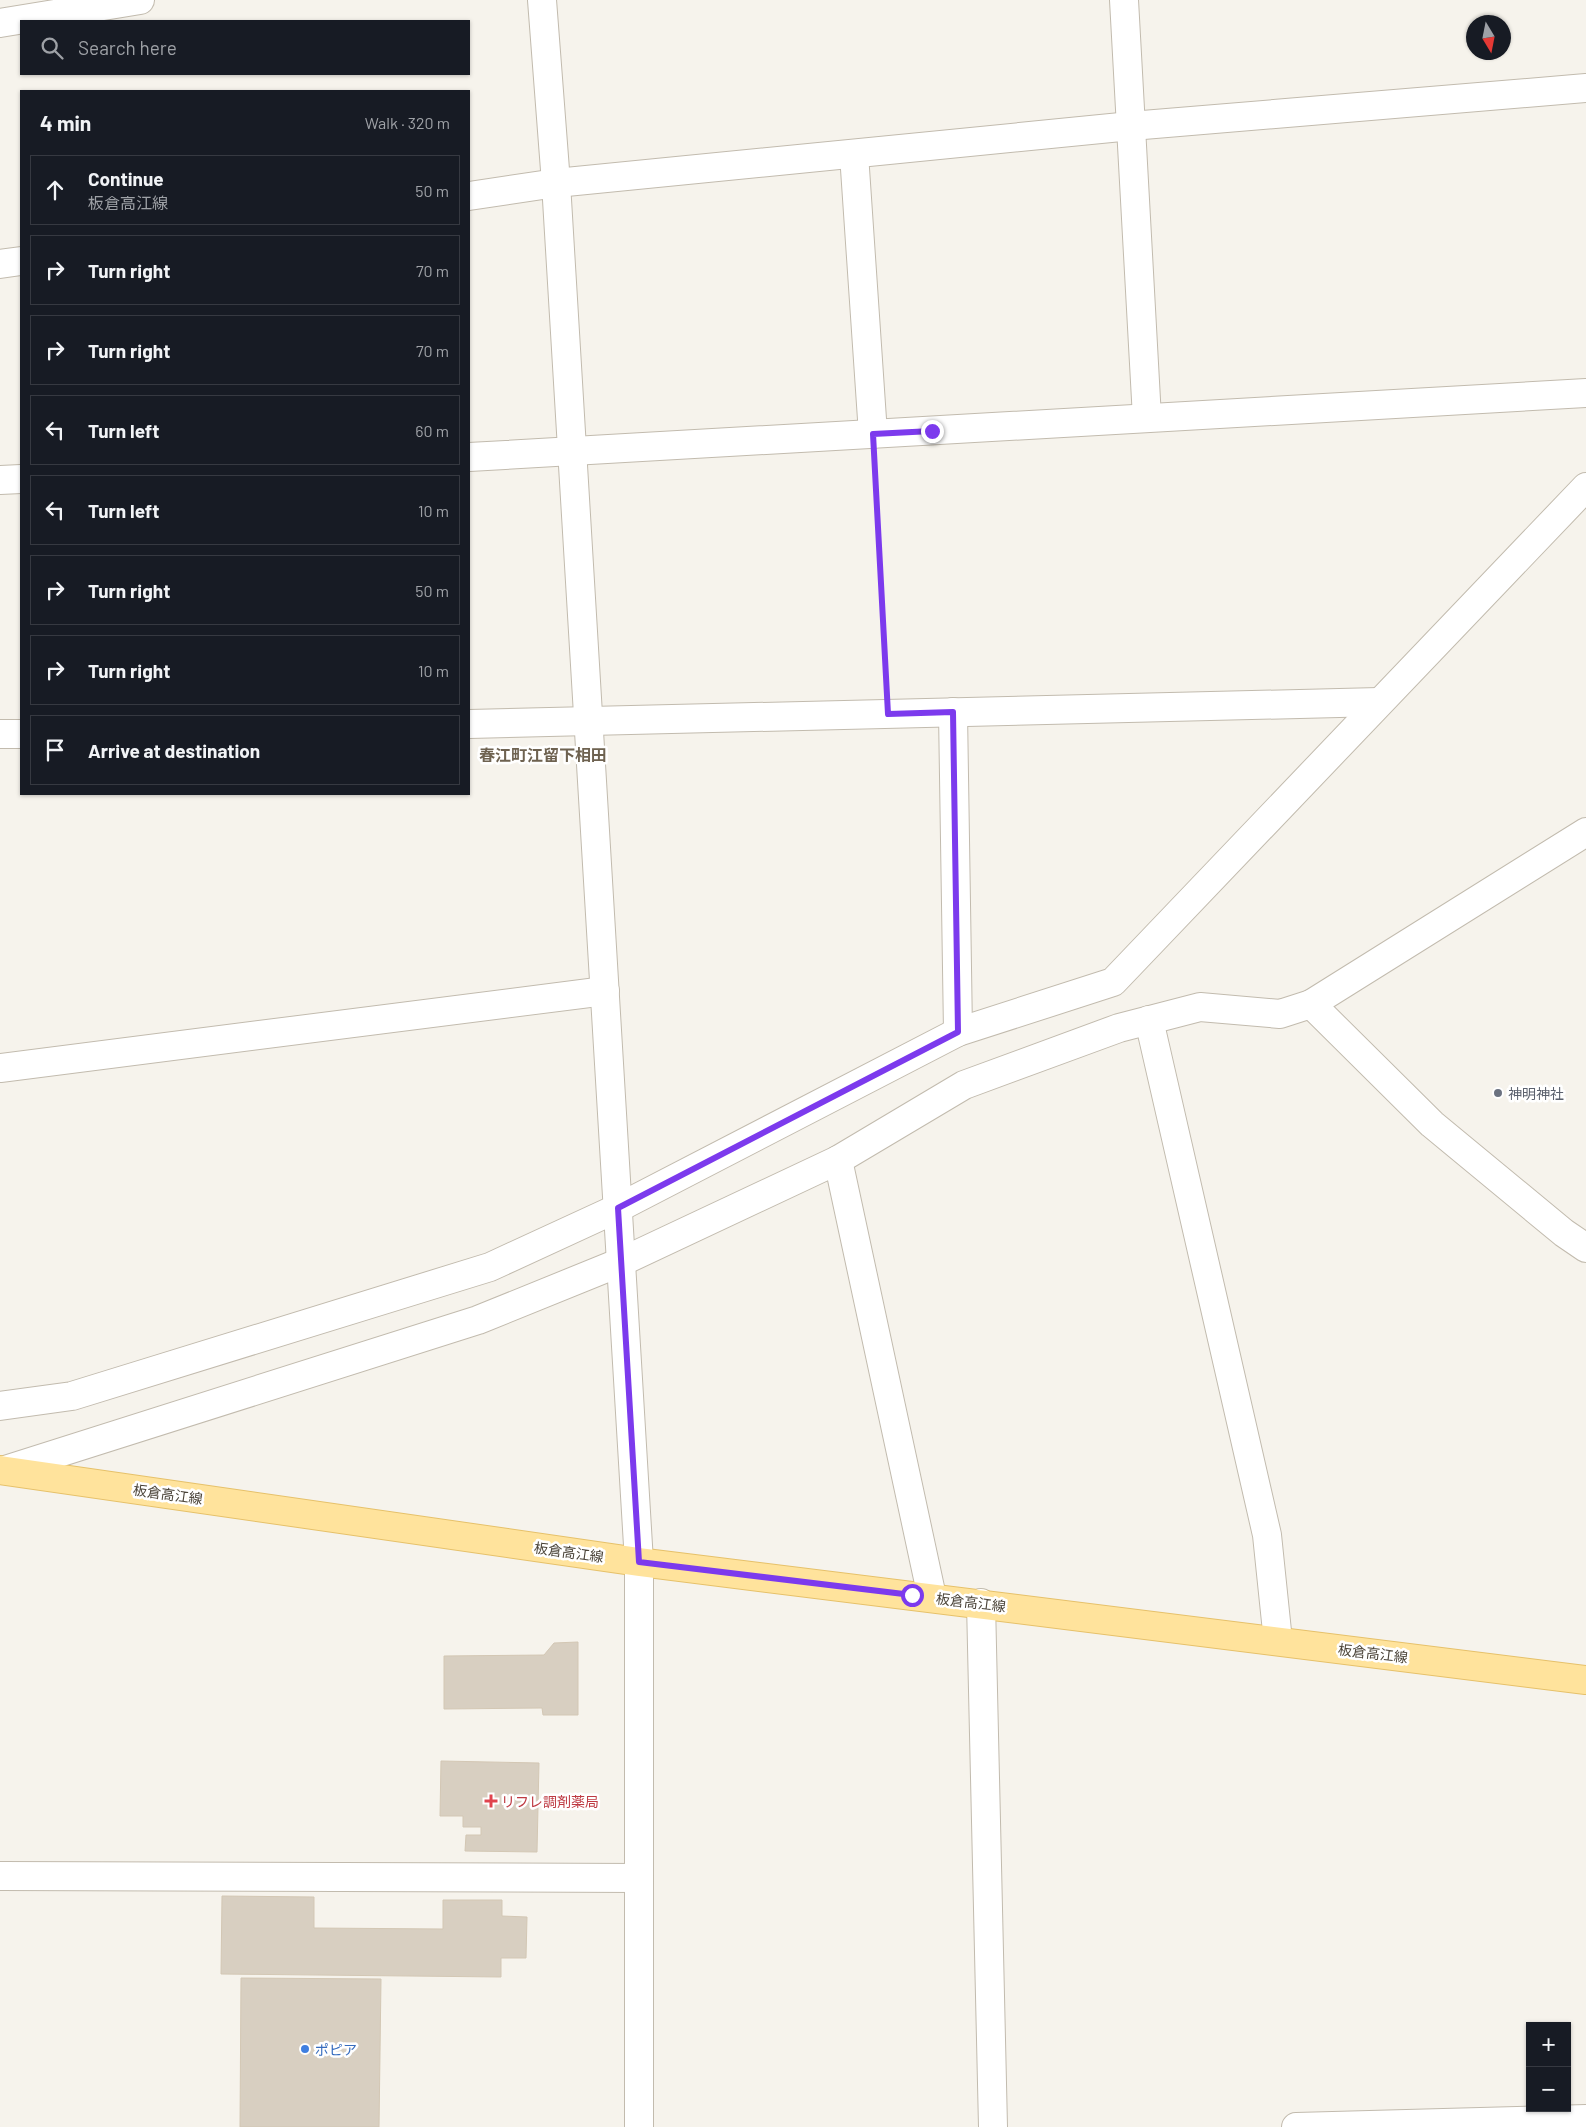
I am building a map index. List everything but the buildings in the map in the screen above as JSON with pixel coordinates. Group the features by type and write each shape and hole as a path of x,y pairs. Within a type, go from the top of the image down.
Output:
{"main road":[{"name":"板倉高江線","path":"3,1470 639,1562 981,1603 1586,1680"}],"street":[{"path":"0,23 140,0"},
{"path":"542,0 573,452 639,1562 639,2127"},
{"path":"1124,0 1147,418"},
{"path":"470,196 556,183 1130,126 1586,88"},
{"path":"854,154 873,434"},
{"path":"0,264 20,261"},
{"path":"470,457 1586,393"},
{"path":"0,480 20,479"},
{"path":"0,1406 72,1396 490,1267 618,1208 958,1032 1113,982 1586,487"},
{"path":"470,724 1379,702"},
{"path":"953,712 958,1032"},
{"path":"0,734 20,734"},
{"path":"3,1470 478,1320 622,1262 838,1160 964,1085 1119,1028 1200,1007 1280,1014 1311,1004 1586,832"},
{"path":"0,1068 606,991"},
{"path":"1311,1004 1432,1124 1564,1233 1586,1248"},
{"path":"1150,1020 1267,1535 1278,1641"},
{"path":"838,1160 932,1597"},
{"path":"981,1603 993,2127"},
{"path":"0,1876 639,1878"},
{"path":"1296,2127 1586,2119"}],"path":[{"path":"873,434 888,714"}],"place":[{"name":"神明神社","path":"1498,1093"},
{"name":"リフレ調剤薬局","path":"491,1801"},
{"name":"ポピア","path":"305,2049"}],"district":[{"name":"春江町江留下相田","path":"543,754"}],"route":[{"path":"912,1595 639,1562 618,1208 958,1032 953,712 888,714 873,434 932,431"}]}
